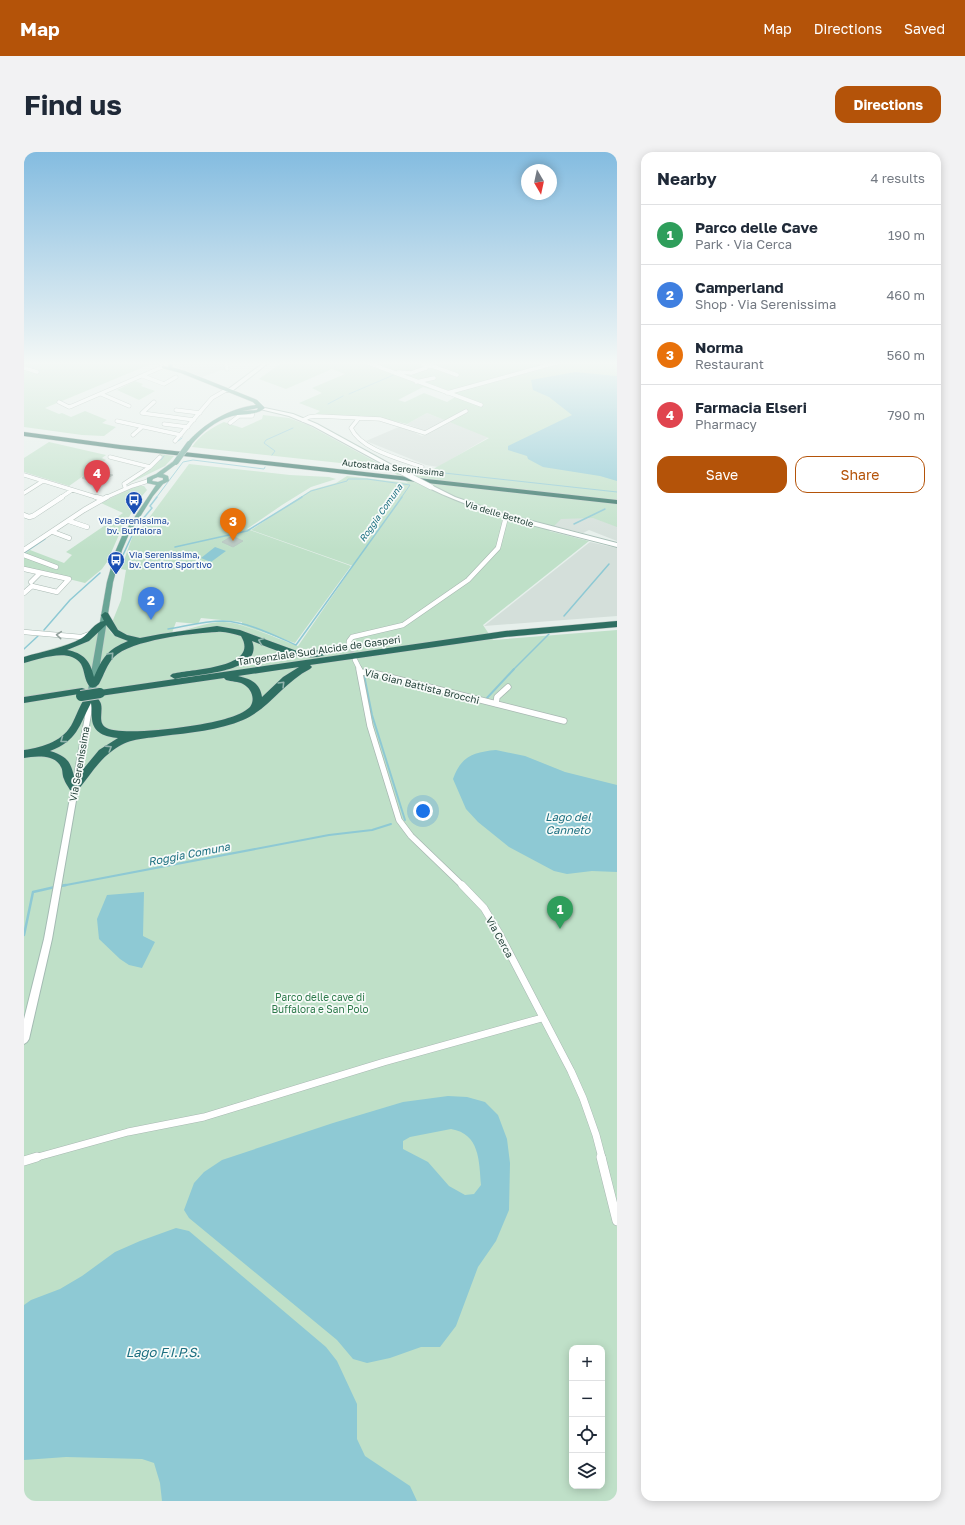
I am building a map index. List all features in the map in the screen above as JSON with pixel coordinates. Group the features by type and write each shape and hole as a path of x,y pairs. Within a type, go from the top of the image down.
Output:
{"highway":[{"name":"Autostrada Serenissima","path":"24,430 82,438 617,497"},
{"name":"Autostrada Serenissima","path":"24,434 113,446 617,502"},
{"path":"24,660 51,653 86,639 104,619 109,620 113,630 118,634 131,640 142,640 217,629 228,630 286,651 304,655 352,650 366,652"},
{"name":"Tangenziale Sud Alcide de Gasperi","path":"25,702 366,652 504,630 553,624 616,623"},
{"path":"163,682 183,673 232,666 242,661 248,654 249,650 249,646 244,635"},
{"path":"24,754 52,747 69,735 77,725 84,704 98,679 105,662 111,654 123,646 142,640"},
{"path":"51,653 69,653 82,659 87,668 91,692 96,703 96,720 102,730 116,736 136,736 240,719 254,710 296,672 309,666 350,660 366,652"},
{"path":"163,682 186,684 228,678 241,679 250,683 256,690 258,701 254,710"},
{"name":"Tangenziale Sud Alcide de Gasperi","path":"25,702 58,694 91,692"},
{"path":"35,752 49,754 63,761 67,767 69,779 74,787 100,754 111,746 136,736"}],"main road":[{"name":"Via Serenissima","path":"24,1039 48,939 110,582 119,550 125,536 151,495 160,484 166,481 166,477 189,444 205,429 214,424"},
{"name":"Via delle Bettole","path":"315,424 459,502 506,517 617,545"},
{"name":"Via Serenissima","path":"151,495 150,482 152,476 158,475 176,462"},
{"path":"158,475 166,477"},
{"path":"150,482 160,484"}],"street":[{"path":"129,424 181,435"},
{"path":"164,424 188,427"},
{"path":"175,441 191,424"},
{"path":"354,424 351,428 356,439 422,467"},
{"name":"Via delle Bettole","path":"396,424 425,433 444,424"},
{"path":"133,434 142,427"},
{"path":"126,487 124,484 150,467 160,457"},
{"path":"110,458 150,467"},
{"path":"24,475 103,498"},
{"path":"24,493 43,481"},
{"path":"24,550 103,498 126,487 150,482"},
{"path":"24,515 31,517 72,490"},
{"path":"349,645 349,641 356,635 404,625 468,580 498,548 506,517"},
{"path":"69,521 87,527"},
{"path":"53,532 69,538"},
{"path":"24,555 56,567"},
{"path":"24,569 68,579 57,592 32,586 24,593"},
{"path":"31,582 40,573"},
{"path":"24,632 81,637 93,633"},
{"name":"Via Gian Battista Brocchi","path":"355,660 361,672 373,673 564,721"},
{"name":"Via Cerca","path":"361,672 370,726 399,820 411,836 484,908 499,933 571,1071 583,1098 596,1135 617,1221"},
{"path":"496,704 497,697 508,687"},
{"path":"24,1161 128,1132 204,1117 384,1062 542,1018"}],"shaded area":[{"path":"407,424 440,424 424,431"},
{"path":"446,424 455,424 489,437 438,467 426,465 366,441 401,426 422,436"},
{"path":"580,501 617,506 617,541 589,530 583,533 552,526"},
{"path":"590,542 617,548 617,616 484,626"}],"green space":[{"path":"24,424 105,424 116,427 104,436 82,435 24,427"},
{"path":"220,424 230,424 242,428 251,424 305,424 387,468 192,447 206,432"},
{"name":"Parco delle cave di Buffalora e San Polo","path":"454,424 617,424 617,527 593,518 561,519 549,531 589,541 483,625 493,640 617,630 617,1501 24,1501 24,657 74,642 107,623 111,632 118,637 127,639 137,638 121,634 114,626 113,620 121,600 126,570 121,569 133,535 143,526 189,464 290,475 329,477 336,479 311,487 247,529 351,566 295,643 242,625 242,622 201,618 198,624 176,622 172,633 210,623 224,622 250,628 298,646 353,566 251,530 311,490 336,483 347,476 408,483 389,469 426,473 489,438"},
{"path":"49,442 106,455 102,458 106,460 69,486 24,472 24,458"},
{"path":"160,454 174,456 165,466 128,484 163,457 158,456"},
{"path":"135,486 144,486 147,490 138,501 118,537 107,562 102,569 85,583 24,568 24,554 30,550 64,563 72,555 66,552 123,513 101,503"}],"water":[{"path":"554,424 617,424 617,481 600,476 543,467 528,459 527,456 508,450 508,446"},
{"path":"215,547 226,551 211,562 201,558"},
{"name":"Lago del Canneto","path":"496,750 525,756 565,772 617,785 617,872 592,871 567,874 554,871 509,847 478,822 466,809 453,779 456,771 464,760 481,752"},
{"path":"144,892 143,936 155,942 142,968 129,965 120,959 99,939 97,919 107,895"},
{"path":"448,1096 467,1097 485,1102 498,1115 507,1139 510,1163 509,1210 496,1241 478,1267 456,1326 440,1347 421,1347 390,1358 367,1363 353,1359 337,1340 189,1218 184,1210 194,1183 204,1172 222,1160 333,1123 403,1102","holes":["451,1129 468,1136 473,1143 480,1167 481,1185 474,1194 465,1195 449,1186 428,1162 403,1149 403,1141 410,1137"]},
{"name":"Lago F.I.P.S.","path":"176,1228 189,1231 326,1347 337,1361 357,1404 357,1439 365,1456 410,1486 417,1501 162,1501 160,1483 154,1463 142,1459 66,1457 24,1460 24,1305 31,1300 60,1289 82,1276 115,1252"}],"building":[{"path":"93,470 102,470 102,473 113,475 103,480 94,478 88,480 82,478"},
{"path":"232,536 243,541 233,547 222,542"}],"waterway":[{"name":"Roggia Comuna","path":"272,455 275,451 264,443 266,440 293,428"},
{"path":"178,441 182,438"},
{"path":"161,460 164,456"},
{"name":"Roggia Comuna","path":"156,498 183,462 193,460 264,469 265,467"},
{"name":"Roggia Comuna","path":"414,468 426,471 617,492"},
{"name":"Roggia Comuna","path":"300,498 311,491 347,481 348,479 367,479 410,485 401,498"},
{"name":"Roggia Comuna","path":"123,555 136,527 152,508 150,506 157,497"},
{"name":"Roggia Comuna","path":"175,547 247,531 302,497"},
{"name":"Roggia Comuna","path":"168,629 209,622 233,622 251,626 296,645 402,497"},
{"name":"Roggia Comuna","path":"574,524 605,509"},
{"path":"24,553 45,539"},
{"name":"Roggia Comuna","path":"564,616 609,564"},
{"name":"Roggia Comuna","path":"44,630 70,600 100,573"},
{"name":"Roggia Comuna","path":"514,669 549,634"},
{"name":"Roggia Comuna","path":"24,649 38,636"},
{"name":"Roggia Comuna","path":"486,699 514,669"},
{"name":"Roggia Comuna","path":"364,675 372,715 405,820"},
{"name":"Roggia Comuna","path":"61,886 329,835 372,830 391,824"},
{"name":"Roggia Comuna","path":"60,886 66,885"},
{"name":"Roggia Comuna","path":"24,935 33,892 55,887"}],"tunnel":[{"path":"349,645 355,660"}],"place":[{"name":"Farmacia Elseri","path":"97,493"},
{"name":"Via Serenissima, bv. Buffalora","path":"134,515"},
{"name":"Norma","path":"233,541"},
{"name":"Via Serenissima, bv. Centro Sportivo","path":"116,575"},
{"name":"Camperland","path":"151,620"},
{"name":"Parco delle Cave","path":"560,929"}]}
